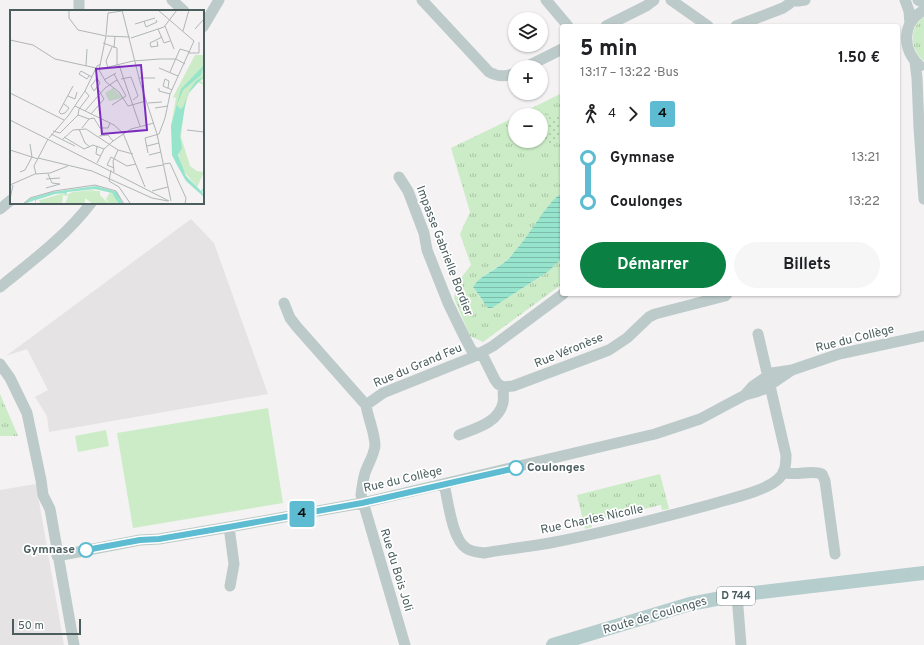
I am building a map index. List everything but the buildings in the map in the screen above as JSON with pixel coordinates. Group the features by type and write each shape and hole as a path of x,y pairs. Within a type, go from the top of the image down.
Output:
{"main road":[{"name":"Route de Coulonges","path":"553,645 690,604 737,595 924,573"}],"street":[{"path":"172,0 183,10"},
{"path":"204,25 219,0"},
{"path":"422,0 489,72 500,76 508,75"},
{"path":"546,0 566,24"},
{"path":"610,24 646,6 654,0"},
{"path":"670,0 705,24"},
{"path":"741,24 783,8 792,0 805,0"},
{"path":"905,0 909,11 910,24"},
{"path":"918,0 924,3"},
{"path":"924,10 916,15 910,24 903,46 915,62 924,69"},
{"path":"540,60 560,50"},
{"path":"915,62 924,198"},
{"path":"918,103 924,91"},
{"name":"Impasse Gabrielle Bordier","path":"399,177 408,191 424,233 427,250 448,303 472,351 479,354"},
{"path":"0,209 10,201"},
{"path":"0,287 50,246 74,223 90,204"},
{"name":"Rue du Grand Feu","path":"362,503 362,485 375,446 366,405 383,393 479,354 493,346 560,296"},
{"name":"Rue Véronèse","path":"503,387 513,386 609,350 627,338 649,317 655,314 725,296"},
{"path":"284,303 290,318 297,327 366,405"},
{"path":"758,334 786,456 786,465 783,472 797,474 816,472 822,474 825,481 835,554"},
{"name":"Rue du Collège","path":"57,556 140,540 159,539 362,503 655,434 700,419 745,394 756,392 777,371 792,370 839,354 924,336"},
{"path":"459,435 491,421 496,416 503,402 503,387 495,380 483,356 479,354"},
{"path":"0,364 10,378 28,413 43,495 50,509 57,556 74,645"},
{"name":"Rue Charles Nicolle","path":"444,484 456,535 461,544 474,552 484,553 549,543 664,517 740,496 772,484 779,479 783,472"},
{"name":"Rue du Bois Joli","path":"362,503 405,645"},
{"path":"229,527 234,564 230,586"},
{"path":"737,595 741,645"}],"shaded area":[{"path":"560,194 560,260 549,271 492,308 488,308 473,287 482,277 509,258 556,197"},
{"path":"191,219 214,243 268,394 49,432 47,416 35,397 48,390 27,349 6,356"},
{"path":"36,484 64,645 0,645 0,490"}],"green space":[{"path":"924,17 924,61 916,51 913,33 915,27"},
{"path":"560,94 560,195 551,202 524,241 513,254 502,264 482,277 473,287 481,299 491,309 549,271 560,260 560,285 483,342 470,336 454,298 458,282 471,265 460,234 470,212 451,148 508,120 508,148 548,148 548,108 532,108"},
{"path":"560,111 560,136 550,145 548,143 548,116 553,120"},
{"path":"537,152 545,161 532,172 525,163"},
{"path":"0,394 18,436 0,436"},
{"path":"268,408 283,503 133,528 117,433"},
{"path":"106,430 109,446 78,452 75,436"},
{"path":"660,474 669,509 662,510 661,505 591,521 592,527 585,529 577,495"}],"bus line":[{"name":"4","path":"86,550 140,540 159,539 362,503 516,468"}],"place":[{"name":"Coulonges","path":"516,468"},
{"name":"Gymnase","path":"86,550"}]}
